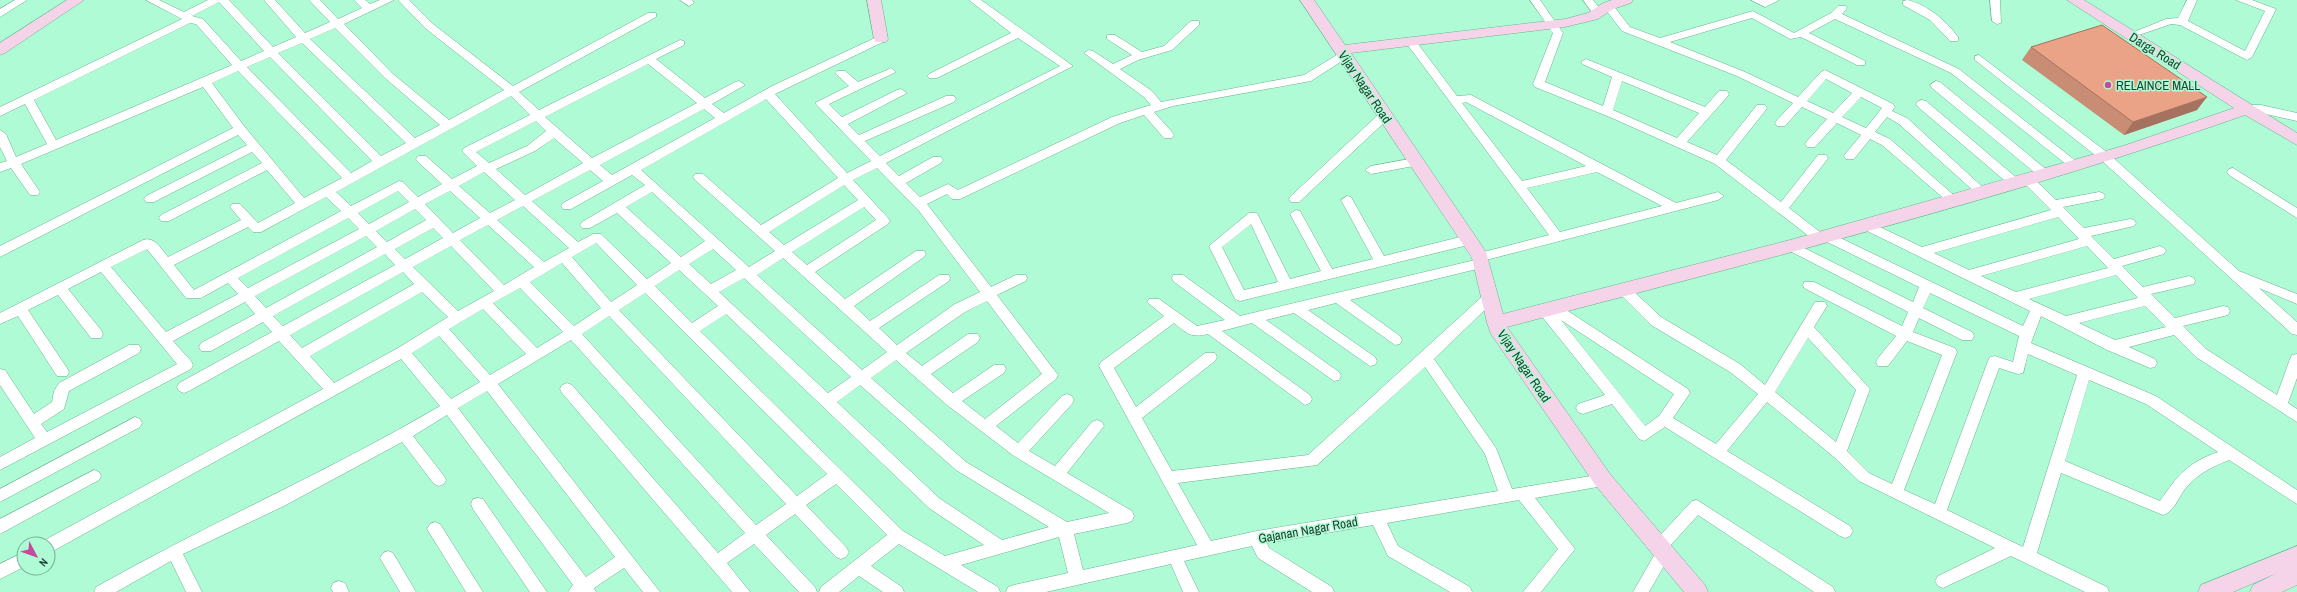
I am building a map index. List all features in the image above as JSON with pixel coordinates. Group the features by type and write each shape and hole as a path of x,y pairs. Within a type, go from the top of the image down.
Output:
{"street":[{"path":"0,14 22,0"},
{"path":"0,42 65,0"},
{"path":"0,50 77,0"},
{"path":"153,0 187,17 199,21 239,66 350,179"},
{"path":"0,112 187,17 216,0"},
{"path":"223,0 271,52 381,163"},
{"path":"269,0 303,38 414,144"},
{"path":"314,0 389,76 449,126"},
{"path":"359,0 369,9"},
{"path":"0,168 205,82 389,0"},
{"path":"403,0 429,26 512,92 553,131 611,181"},
{"path":"567,206 768,94 881,39 874,0"},
{"path":"760,231 845,179 878,161 1068,66 1019,34 974,0"},
{"name":"Vijay Nagar Road","path":"1307,0 1480,260 1498,329 1603,480 1697,592"},
{"path":"1535,0 1558,33 1540,84 1719,161 1782,209 1821,236 1927,285 2085,372 2150,400 2297,498"},
{"path":"1588,0 1603,9 1626,29 1741,74 1886,142 1952,199"},
{"path":"919,203 948,188 956,196 1116,120 1159,107 1307,78 1342,53 1411,42 1553,25 1593,16 1603,9 1626,0"},
{"path":"1756,0 1765,4 1774,0"},
{"path":"1904,1 1920,0"},
{"path":"1995,0 1997,21"},
{"path":"2182,22 2192,0"},
{"path":"2139,32 2170,21 2182,22 2247,57 2271,9 2241,0"},
{"path":"1904,1 1918,7 1951,33 1954,39"},
{"name":"Darga Road","path":"2082,1 2139,32 2254,109 2297,140"},
{"name":"Darga Road","path":"2082,1 2254,109 2297,131"},
{"path":"1659,42 1753,14 1794,37 1839,11 1955,71 2075,165"},
{"path":"236,207 257,230 652,15"},
{"path":"1112,69 1141,56 1168,48 1195,23"},
{"path":"1801,33 1861,63"},
{"path":"933,76 1019,34"},
{"path":"1111,37 1141,56"},
{"path":"1411,42 1456,100 1557,237"},
{"path":"577,248 468,151 536,115 680,43"},
{"path":"1089,53 1148,94 1159,107"},
{"path":"1979,58 2104,156 2297,330"},
{"path":"649,59 724,119"},
{"path":"1586,62 1706,112"},
{"path":"891,72 821,103 919,203 1051,375 985,427"},
{"path":"841,73 857,87"},
{"path":"1781,123 1825,74 1889,106 1886,112 1867,133 1850,156"},
{"path":"1607,112 1618,75"},
{"path":"205,82 240,129 303,205"},
{"path":"184,387 404,265 739,85"},
{"path":"1936,85 2043,174"},
{"path":"1811,144 1859,92"},
{"path":"840,123 901,93"},
{"path":"768,94 884,221 806,272"},
{"path":"1679,143 1723,94"},
{"path":"27,98 54,146"},
{"path":"1456,100 1468,98 1674,207"},
{"path":"858,140 950,99"},
{"path":"1922,104 2057,208 2201,353 2297,416"},
{"path":"1719,161 1761,108"},
{"path":"1496,323 1790,246 1863,224 2075,165 2254,109 2297,118"},
{"path":"1147,111 1168,135"},
{"path":"1886,112 1903,121 1981,191"},
{"path":"1295,199 1384,116"},
{"path":"0,252 240,129"},
{"path":"165,339 450,185 536,145 549,137 553,131"},
{"path":"0,134 14,162 34,192"},
{"path":"150,199 254,146"},
{"path":"1782,209 1822,158"},
{"path":"422,159 543,268"},
{"path":"898,182 937,160"},
{"path":"1371,170 1415,162"},
{"path":"165,218 269,164"},
{"path":"1519,186 1599,167"},
{"path":"633,169 962,466 1065,529 1077,578"},
{"path":"2233,172 2297,214"},
{"path":"699,176 952,401 1019,452 1127,516 1065,529 944,563"},
{"path":"0,319 147,243 150,244 191,296 230,277 399,185 503,292"},
{"path":"586,225 653,186"},
{"path":"328,191 457,318"},
{"path":"1154,302 1195,332 1480,260 1557,237 1718,196"},
{"path":"1920,252 2057,208 2100,196"},
{"path":"1347,200 1381,262"},
{"path":"710,291 784,252 865,201"},
{"path":"618,207 710,291 934,503 1001,548"},
{"path":"1296,214 1329,274"},
{"path":"1286,285 1252,216 1215,246 1240,296 1286,285 1329,274 1381,262 1468,240"},
{"path":"166,264 249,221"},
{"path":"206,347 435,221"},
{"path":"1967,275 2130,222"},
{"path":"1863,224 2112,346 2150,363"},
{"path":"56,542 403,352 457,318 597,237 898,536 992,592"},
{"path":"102,592 174,551 279,501 404,434 574,332 714,242"},
{"path":"1790,246 1967,336"},
{"path":"2014,298 2115,267 2160,251"},
{"path":"844,306 920,254"},
{"path":"563,256 610,309 841,552"},
{"path":"0,464 186,365 103,266"},
{"path":"2230,270 2297,299"},
{"path":"230,277 332,390"},
{"path":"870,328 944,278"},
{"path":"827,401 960,308 987,293 1021,278"},
{"path":"1178,278 1237,321"},
{"path":"2063,322 2189,280"},
{"path":"521,281 574,332 754,535 809,592"},
{"path":"300,355 423,285"},
{"path":"1809,285 1905,334 1950,352 1896,492"},
{"path":"1883,362 1905,334 1917,311 1927,285"},
{"path":"60,288 96,334"},
{"path":"1623,289 1656,321 1735,368 1839,453 1864,476 2101,592"},
{"path":"1337,297 1395,340"},
{"path":"1168,478 1312,461 1426,358 1490,297"},
{"path":"484,303 536,355"},
{"path":"1718,452 1767,393 1820,306"},
{"path":"691,330 727,307"},
{"path":"1295,307 1370,361"},
{"path":"20,309 62,372"},
{"path":"1549,309 1683,393 1664,420 1644,436 1614,398 1549,309"},
{"path":"1939,512 1995,360 2018,369 2025,340 2037,309"},
{"path":"2112,346 2223,311"},
{"path":"1174,316 1106,366 1207,550"},
{"path":"1253,317 1334,376"},
{"path":"1209,328 1305,399"},
{"path":"1807,328 1863,389 1839,453"},
{"path":"441,329 489,383 652,592"},
{"path":"921,374 973,338"},
{"path":"31,423 59,405 61,391 64,387 134,349"},
{"path":"403,352 449,407 583,590 625,559"},
{"path":"1134,418 1210,357"},
{"path":"1426,358 1491,452 1507,496"},
{"path":"2280,405 2297,360"},
{"path":"952,401 999,369"},
{"path":"2028,556 2085,372"},
{"path":"0,374 31,423 44,440"},
{"path":"567,390 742,592"},
{"path":"1583,408 1614,398"},
{"path":"1019,452 1067,400"},
{"path":"1664,420 1845,531"},
{"path":"0,496 135,423"},
{"path":"1056,474 1097,426"},
{"path":"404,434 439,480"},
{"path":"2056,464 2163,509 2180,484 2202,464 2230,454"},
{"path":"0,527 94,476"},
{"path":"717,562 837,476"},
{"name":"Gajanan Nagar Road","path":"1014,592 1257,538 1603,480"},
{"path":"1523,494 1567,549 1531,592"},
{"path":"478,504 539,592"},
{"path":"1641,592 1661,550 1697,506 1827,592"},
{"path":"1377,518 1393,551 1464,592"},
{"path":"435,530 475,592"},
{"path":"827,592 898,536"},
{"path":"1257,538 1263,553 1326,592"},
{"path":"1943,580 2011,548"},
{"path":"174,551 194,592"},
{"path":"2209,592 2297,555"},
{"path":"1175,557 1191,592"},
{"path":"388,558 408,592"},
{"path":"0,572 16,563"},
{"path":"859,567 896,592"},
{"path":"2261,592 2297,574"}],"building":[{"name":"RELAINCE MALL","path":"2102,25 2207,97 2133,122 2031,47"}],"place":[{"name":"RELAINCE MALL","path":"2108,85"}]}
